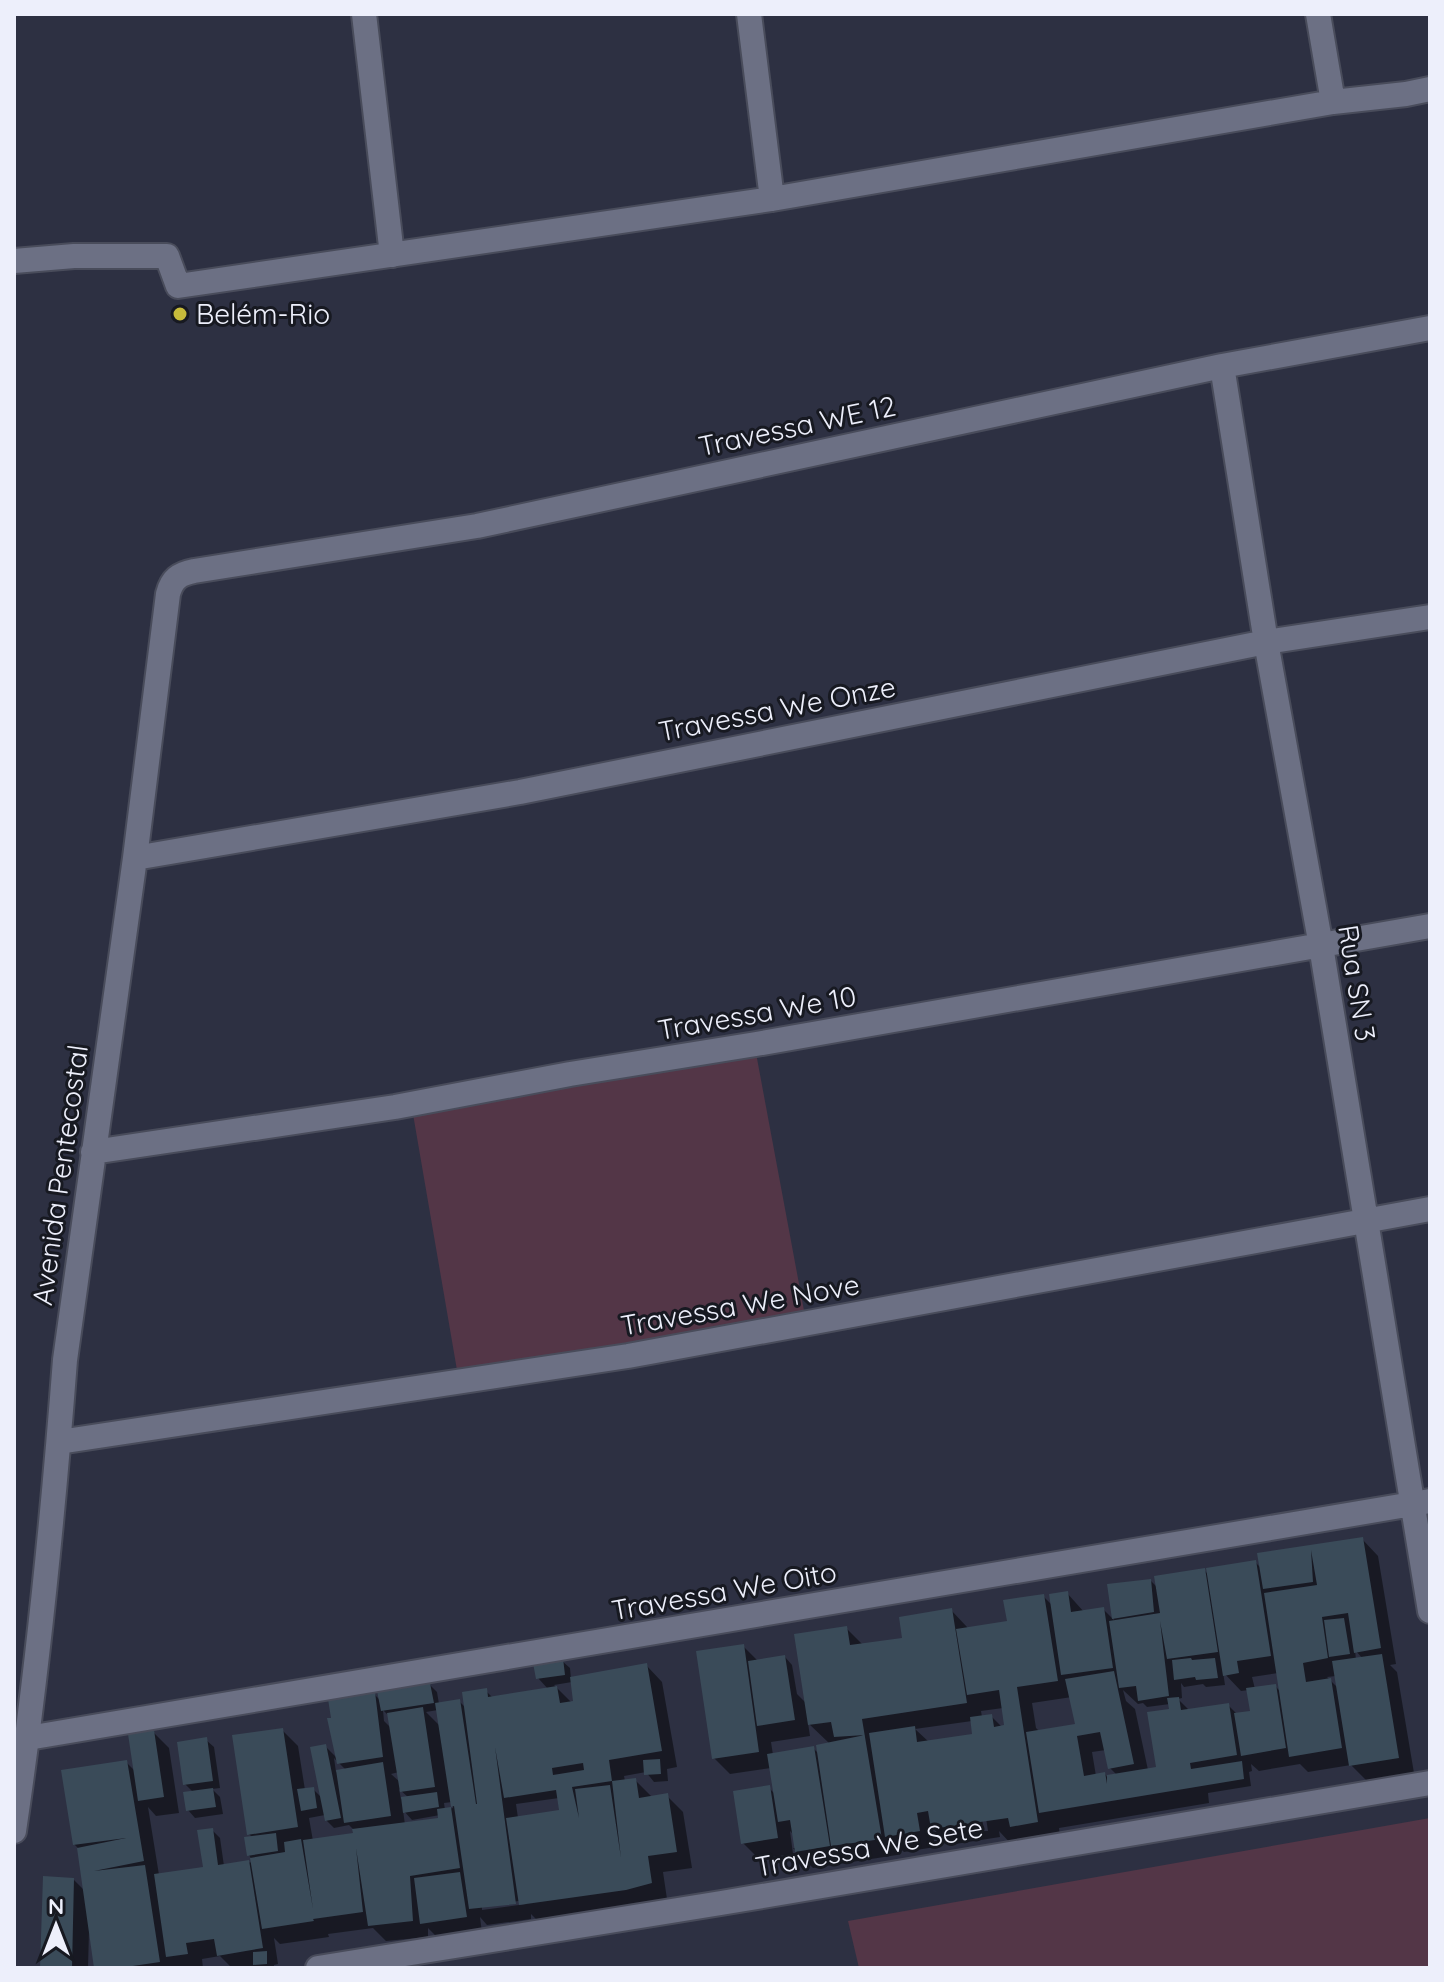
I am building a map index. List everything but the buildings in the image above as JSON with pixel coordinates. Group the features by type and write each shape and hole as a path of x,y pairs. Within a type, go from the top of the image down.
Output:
{"street":[{"path":"364,14 392,255"},
{"path":"749,14 772,199"},
{"path":"1318,14 1333,102"},
{"path":"14,261 74,256 167,256 178,286 772,199 1333,102 1430,89"},
{"name":"Travessa WE 12","path":"176,578 194,571 477,526 1222,366 1430,328"},
{"name":"Rua SN 3","path":"1222,366 1365,1220 1422,1503 1430,1611"},
{"name":"Avenida Pentecostal","path":"14,1831 28,1738 65,1360 135,858 168,594 176,578"},
{"name":"Travessa We Onze","path":"135,858 520,792 1266,642 1430,617"},
{"name":"Travessa We 10","path":"93,1152 395,1107 1430,926"},
{"name":"Travessa We Nove","path":"59,1442 628,1356 1430,1209"},
{"name":"Travessa We Oito","path":"28,1738 1422,1503"},
{"name":"Travessa We Sete","path":"318,1968 460,1957 1430,1783"}],"shaded area":[{"path":"756,1053 805,1316 458,1376 413,1114"},
{"path":"1430,1818 1430,1968 859,1968 848,1921"}],"place":[{"name":"Belém-Rio","path":"180,314"}]}
